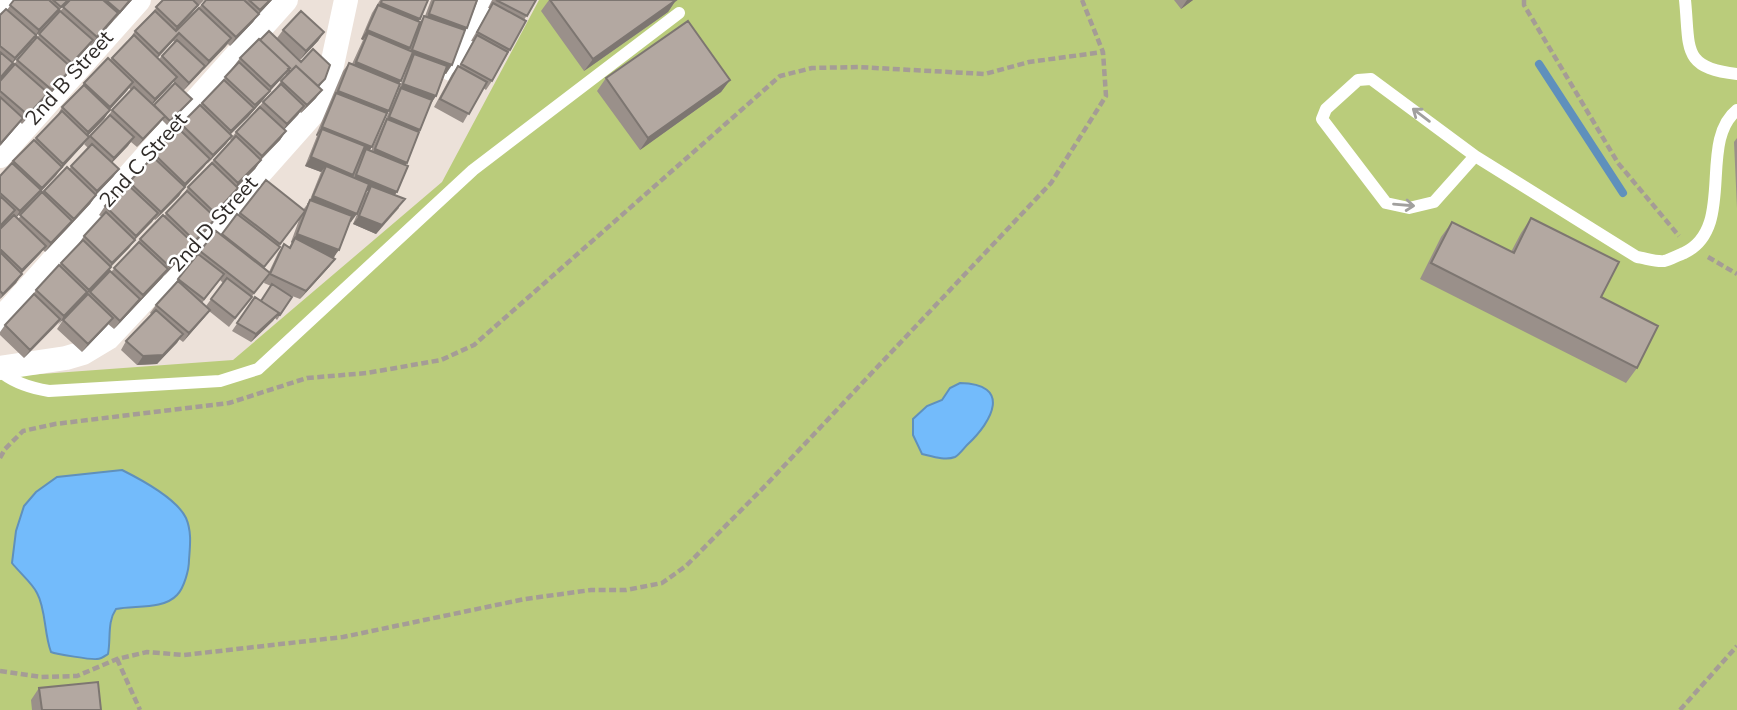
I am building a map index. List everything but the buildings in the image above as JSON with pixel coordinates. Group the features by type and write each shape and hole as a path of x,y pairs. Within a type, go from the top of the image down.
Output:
{"street":[{"name":"2nd B Street","path":"0,156 139,0"},
{"name":"2nd C Street","path":"0,320 286,0"},
{"name":"2nd D Street","path":"0,369 75,355 108,338 213,226 315,111 331,70 346,0"},
{"path":"451,69 480,0"}],"lane":[{"path":"1685,0 1691,52 1700,65 1715,72 1737,74"},
{"path":"0,369 9,378 29,387 49,391 220,381 258,369 473,170 678,13"},
{"path":"1475,156 1434,202 1409,208 1386,203 1322,119 1326,109 1358,80 1371,79 1475,156 1637,257 1664,261 1690,250 1704,238 1717,211 1722,132 1726,119 1737,110"}],"path":[{"path":"0,671 41,677 77,676 117,659 147,652 184,654 342,637 525,599 591,590 626,590 662,583 686,566 766,485 1051,183 1106,96 1103,52 1082,0"},
{"path":"1524,0 1524,5 1618,163 1690,250 1717,260 1737,274"},
{"path":"0,458 23,431 55,424 229,403 307,378 367,373 441,360 474,345 780,76 812,68 858,67 985,74 1029,62 1103,52"},
{"path":"1680,710 1737,646"},
{"path":"117,659 140,710"}],"green space":[{"path":"539,0 1737,0 1737,710 0,710 0,377 233,360 442,182"}],"water":[{"path":"960,383 987,390 993,405 990,415 955,457 922,454 913,435 913,419 927,406 942,400 950,388"},
{"path":"122,470 167,497 186,518 190,544 184,583 177,595 164,603 116,609 110,625 108,654 103,657 88,659 51,652 40,599 12,563 16,531 24,506 36,492 57,477"}],"waterway":[{"path":"1539,64 1623,193"}]}
